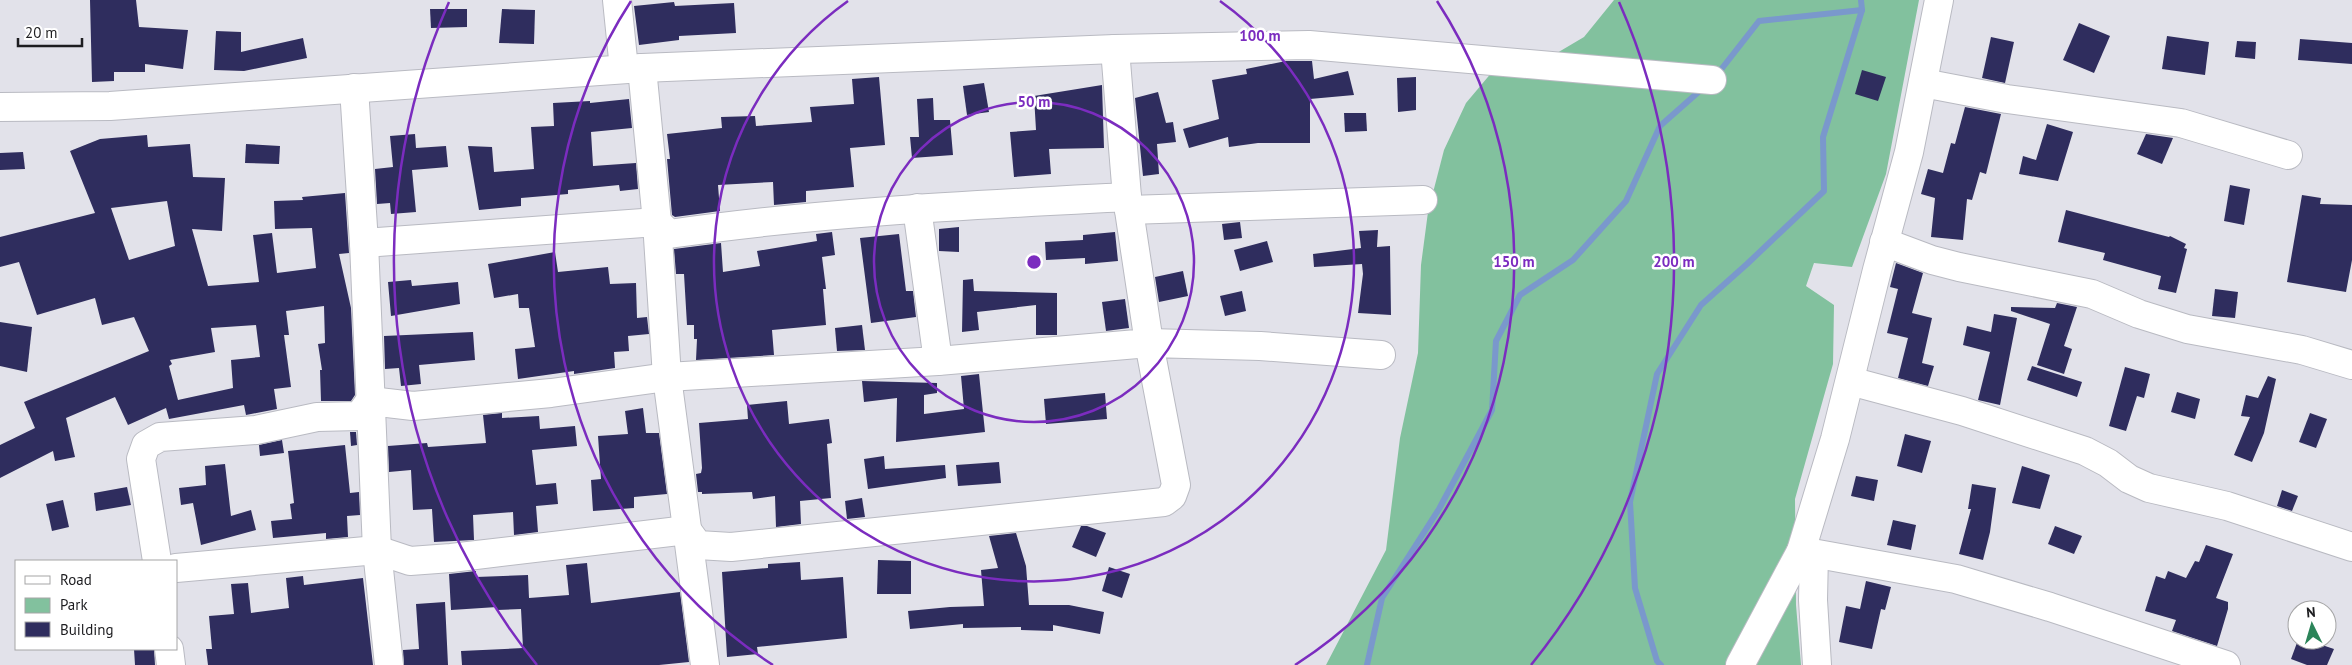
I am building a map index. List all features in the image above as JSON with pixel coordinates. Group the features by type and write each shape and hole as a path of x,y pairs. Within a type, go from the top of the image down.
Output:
{"street":[{"path":"618,0 633,68 657,222 667,377 705,665"},
{"path":"1740,665 1808,552 1884,242 1909,152 1939,0"},
{"path":"0,107 110,106 633,68 1115,49 1309,45 1712,80"},
{"path":"687,530 698,544 730,547 1164,502 1172,496 1176,485 1149,343 1128,203 1115,49"},
{"path":"1923,83 2007,99 2181,123 2288,155"},
{"path":"354,88 364,243 377,550 388,665"},
{"path":"364,243 657,222 669,234 720,227 917,208 1128,203 1423,200"},
{"path":"917,208 938,360"},
{"path":"1884,242 1932,260 1959,267 2092,294 2139,314 2187,329 2302,350 2352,365"},
{"path":"370,401 413,406 551,393 667,377 938,360 1149,343 1260,346 1381,355"},
{"path":"1850,381 1962,411 2085,451 2108,463 2129,479 2149,488 2227,506 2352,546"},
{"path":"157,560 142,476 141,459 146,445 160,437 256,430 317,417 360,416 370,401"},
{"path":"178,568 377,550 410,561 533,549 687,530"},
{"path":"1808,552 1817,665"},
{"path":"1808,552 1956,579 2050,607 2226,665"},
{"path":"169,650 171,665"}],"green space":[{"path":"1614,0 1919,0 1886,174 1852,267 1814,263 1806,286 1834,305 1833,364 1795,499 1796,605 1801,665 1326,665 1386,550 1400,438 1418,353 1421,265 1428,212 1444,150 1466,103 1498,65 1540,63 1584,37"}],"building":[{"path":"90,0 136,0 139,27 188,30 183,69 145,64 145,72 114,72 114,81 92,82"},
{"path":"674,2 675,6 734,3 736,33 679,36 679,40 639,45 634,6"},
{"path":"430,9 467,9 467,27 431,28"},
{"path":"502,9 535,10 534,44 499,43"},
{"path":"2079,23 2110,36 2094,73 2063,60"},
{"path":"216,31 241,32 241,52 303,38 307,58 244,71 214,70"},
{"path":"2167,36 2209,42 2205,75 2162,69"},
{"path":"1991,37 2014,42 2005,83 1982,78"},
{"path":"2300,39 2352,43 2352,64 2298,60"},
{"path":"2237,41 2256,42 2255,59 2235,57"},
{"path":"1286,61 1312,61 1314,79 1348,71 1354,95 1310,99 1310,143 1258,143 1229,147 1228,137 1189,148 1183,129 1219,119 1212,80 1247,74 1246,69"},
{"path":"1862,70 1886,77 1878,101 1855,94"},
{"path":"879,77 885,145 850,148 854,187 806,191 806,202 774,205 773,182 718,185 720,211 675,217 672,215 667,159 670,159 667,134 722,128 721,117 755,116 756,126 812,122 810,107 854,104 852,79"},
{"path":"1416,77 1416,110 1398,112 1397,78"},
{"path":"984,83 989,112 967,115 963,86"},
{"path":"1102,85 1104,148 1049,149 1051,174 1014,177 1010,132 1036,130 1034,96"},
{"path":"1158,92 1166,123 1173,122 1176,142 1157,144 1159,174 1143,176 1135,98"},
{"path":"933,98 934,120 950,120 953,155 912,158 910,137 919,137 917,99"},
{"path":"629,99 632,128 591,132 593,166 636,163 638,189 620,191 619,185 568,190 568,194 521,198 521,206 479,210 468,146 492,147 494,172 534,169 531,127 554,126 553,103 590,101 590,103"},
{"path":"1965,107 2001,114 1986,174 1980,172 1972,200 1967,199 1963,240 1931,237 1935,198 1921,194 1928,169 1943,173 1951,143 1955,144"},
{"path":"1344,113 1366,113 1367,131 1345,132"},
{"path":"2047,124 2073,132 2058,181 2019,174 2023,156 2036,160"},
{"path":"415,134 416,148 446,146 448,167 412,170 416,212 391,214 390,203 377,204 375,169 393,167 390,136"},
{"path":"2146,134 2173,138 2162,164 2137,154"},
{"path":"147,135 148,147 190,144 193,177 225,178 222,231 192,229 208,286 259,282 253,235 272,233 277,273 316,268 312,228 275,229 274,201 303,200 302,197 345,193 349,253 339,254 351,308 355,395 351,401 321,401 320,370 322,370 318,344 325,343 324,306 286,311 289,335 284,335 291,387 274,389 277,409 246,415 244,405 169,419 166,408 128,425 115,397 66,418 75,457 55,461 53,451 0,478 0,445 35,428 24,402 149,351 134,317 102,325 95,298 37,315 19,262 0,267 0,237 95,213 70,151 100,139","holes":["167,201 175,246 129,260 111,208","256,325 260,357 231,360 233,388 178,400 169,366 172,364 170,360 215,352 211,328"]},
{"path":"246,144 280,146 279,164 245,163"},
{"path":"23,152 25,169 0,170 0,153"},
{"path":"2230,185 2250,189 2244,225 2224,221"},
{"path":"2302,195 2321,198 2320,204 2352,205 2352,260 2346,292 2287,282"},
{"path":"2066,210 2170,236 2186,244 2184,248 2187,249 2176,293 2158,289 2161,276 2103,260 2105,253 2058,242"},
{"path":"1240,222 1242,238 1224,240 1222,224"},
{"path":"959,227 959,252 939,251 939,229"},
{"path":"1378,230 1377,247 1390,246 1391,315 1358,313 1363,274 1362,264 1314,267 1313,254 1361,248 1359,231"},
{"path":"832,232 835,255 822,257 826,289 823,289 826,325 772,330 774,355 696,360 697,339 694,339 694,325 687,325 684,274 676,274 674,249 721,243 723,272 760,266 757,251 817,241 816,234"},
{"path":"1115,232 1118,261 1085,264 1085,258 1046,260 1045,242 1083,240 1083,235"},
{"path":"899,234 906,291 913,291 916,317 871,323 860,238"},
{"path":"1267,241 1273,262 1240,271 1234,250"},
{"path":"555,252 558,272 608,267 610,284 636,283 637,318 647,317 649,334 628,336 629,351 614,352 615,368 574,374 574,371 518,379 515,349 535,347 529,308 519,308 518,294 494,298 488,264"},
{"path":"1896,263 1923,273 1912,313 1932,318 1922,363 1934,366 1928,386 1898,378 1908,338 1887,333 1898,289 1890,287"},
{"path":"1183,271 1188,296 1159,302 1155,277"},
{"path":"973,279 974,291 1057,293 1057,335 1036,335 1036,305 977,312 979,330 962,332 963,280"},
{"path":"411,280 412,286 458,282 460,304 391,316 388,282"},
{"path":"2215,289 2238,292 2235,318 2212,316"},
{"path":"1242,291 1246,311 1225,316 1220,296"},
{"path":"1125,299 1129,328 1106,331 1102,302"},
{"path":"2057,303 2077,307 2064,346 2072,349 2064,374 2037,365 2050,324 2011,311 2011,307 2055,308"},
{"path":"1994,314 2017,318 2000,405 1978,400 1990,352 1963,345 1967,326 1991,332"},
{"path":"0,322 32,327 27,372 0,366"},
{"path":"862,325 865,350 837,351 835,328"},
{"path":"473,332 475,360 419,365 421,384 401,386 399,368 385,369 384,336"},
{"path":"2032,366 2082,382 2077,397 2027,380"},
{"path":"2125,367 2150,374 2144,398 2137,396 2126,431 2109,426"},
{"path":"979,374 985,432 896,442 897,398 864,402 862,381 937,383 937,393 924,395 924,414 964,409 961,376"},
{"path":"2268,376 2276,379 2264,433 2252,462 2234,455 2250,417 2241,416 2246,395 2258,398"},
{"path":"2177,392 2200,399 2195,419 2171,412"},
{"path":"1105,393 1107,419 1046,424 1044,399"},
{"path":"787,401 789,424 829,419 832,443 827,444 831,498 800,501 801,524 776,527 775,496 753,499 752,492 702,494 702,492 698,492 696,474 701,473 702,468 699,423 748,419 747,405"},
{"path":"643,408 646,433 659,433 667,494 634,497 634,508 593,511 591,480 601,479 598,436 628,434 625,411"},
{"path":"502,413 502,418 539,416 540,429 575,426 577,446 532,450 536,485 556,483 558,504 536,506 538,532 514,535 513,512 473,515 474,540 434,542 432,509 413,510 411,470 389,472 388,446 427,443 428,447 486,443 483,415"},
{"path":"2310,413 2327,419 2316,448 2299,442"},
{"path":"350,432 356,432 357,445 351,446"},
{"path":"1905,434 1931,441 1922,473 1897,466"},
{"path":"282,440 284,453 260,456 259,445"},
{"path":"345,445 350,493 359,492 360,515 347,516 348,537 326,539 326,533 273,538 271,521 292,519 290,504 294,503 288,451"},
{"path":"884,456 885,469 945,465 946,478 868,489 864,459"},
{"path":"999,462 1001,483 958,486 956,465"},
{"path":"225,464 231,516 251,510 256,530 201,545 193,503 181,505 179,488 206,485 205,466"},
{"path":"2022,466 2050,475 2040,509 2012,503"},
{"path":"1856,476 1878,480 1874,501 1851,496"},
{"path":"1972,484 1996,488 1990,532 1983,560 1959,554 1971,509 1968,509"},
{"path":"127,487 131,505 96,511 94,493"},
{"path":"2282,490 2298,496 2292,511 2277,506"},
{"path":"862,498 865,517 847,519 845,501"},
{"path":"63,500 69,527 52,531 46,504"},
{"path":"1893,520 1916,525 1911,550 1887,545"},
{"path":"1081,526 1087,526 1106,533 1096,557 1072,547"},
{"path":"2055,526 2082,536 2074,554 2048,544"},
{"path":"1016,533 1026,566 1029,605 1069,605 1104,612 1100,634 1053,625 1053,631 1021,630 1021,627 963,628 963,624 910,629 908,611 984,606 981,570 998,568 989,536"},
{"path":"2206,545 2233,554 2216,598 2228,602 2228,609 2217,646 2172,631 2176,620 2145,611 2156,576 2165,579 2168,571 2186,578 2195,561 2199,562"},
{"path":"878,560 911,561 911,594 877,594"},
{"path":"800,562 801,580 843,577 847,638 757,647 758,654 727,657 722,572 768,568 768,564"},
{"path":"587,563 591,603 680,592 689,662 659,665 462,665 461,651 523,648 521,609 497,610 497,607 451,610 449,574 476,571 476,577 528,575 529,598 569,595 566,565"},
{"path":"1109,567 1130,574 1122,598 1102,591"},
{"path":"303,576 304,585 363,578 373,665 208,665 206,649 212,649 209,616 234,614 231,584 248,583 251,613 289,608 286,578"},
{"path":"1866,581 1891,587 1885,610 1881,609 1872,649 1839,642 1846,606 1860,609"},
{"path":"445,602 448,665 404,665 403,650 419,649 416,604"},
{"path":"134,650 154,650 155,665 135,665"},
{"path":"2294,650 2334,650 2327,665 2307,665 2291,659"}],"waterway":[{"path":"1661,665 1657,661 1635,588 1630,502 1657,374 1701,305 1824,191 1823,137 1862,10 1861,0"},
{"path":"1716,76 1759,21 1862,10"},
{"path":"1367,665 1382,598 1439,509 1492,410 1496,341 1520,295 1573,260 1626,201 1660,126 1703,88"}]}
